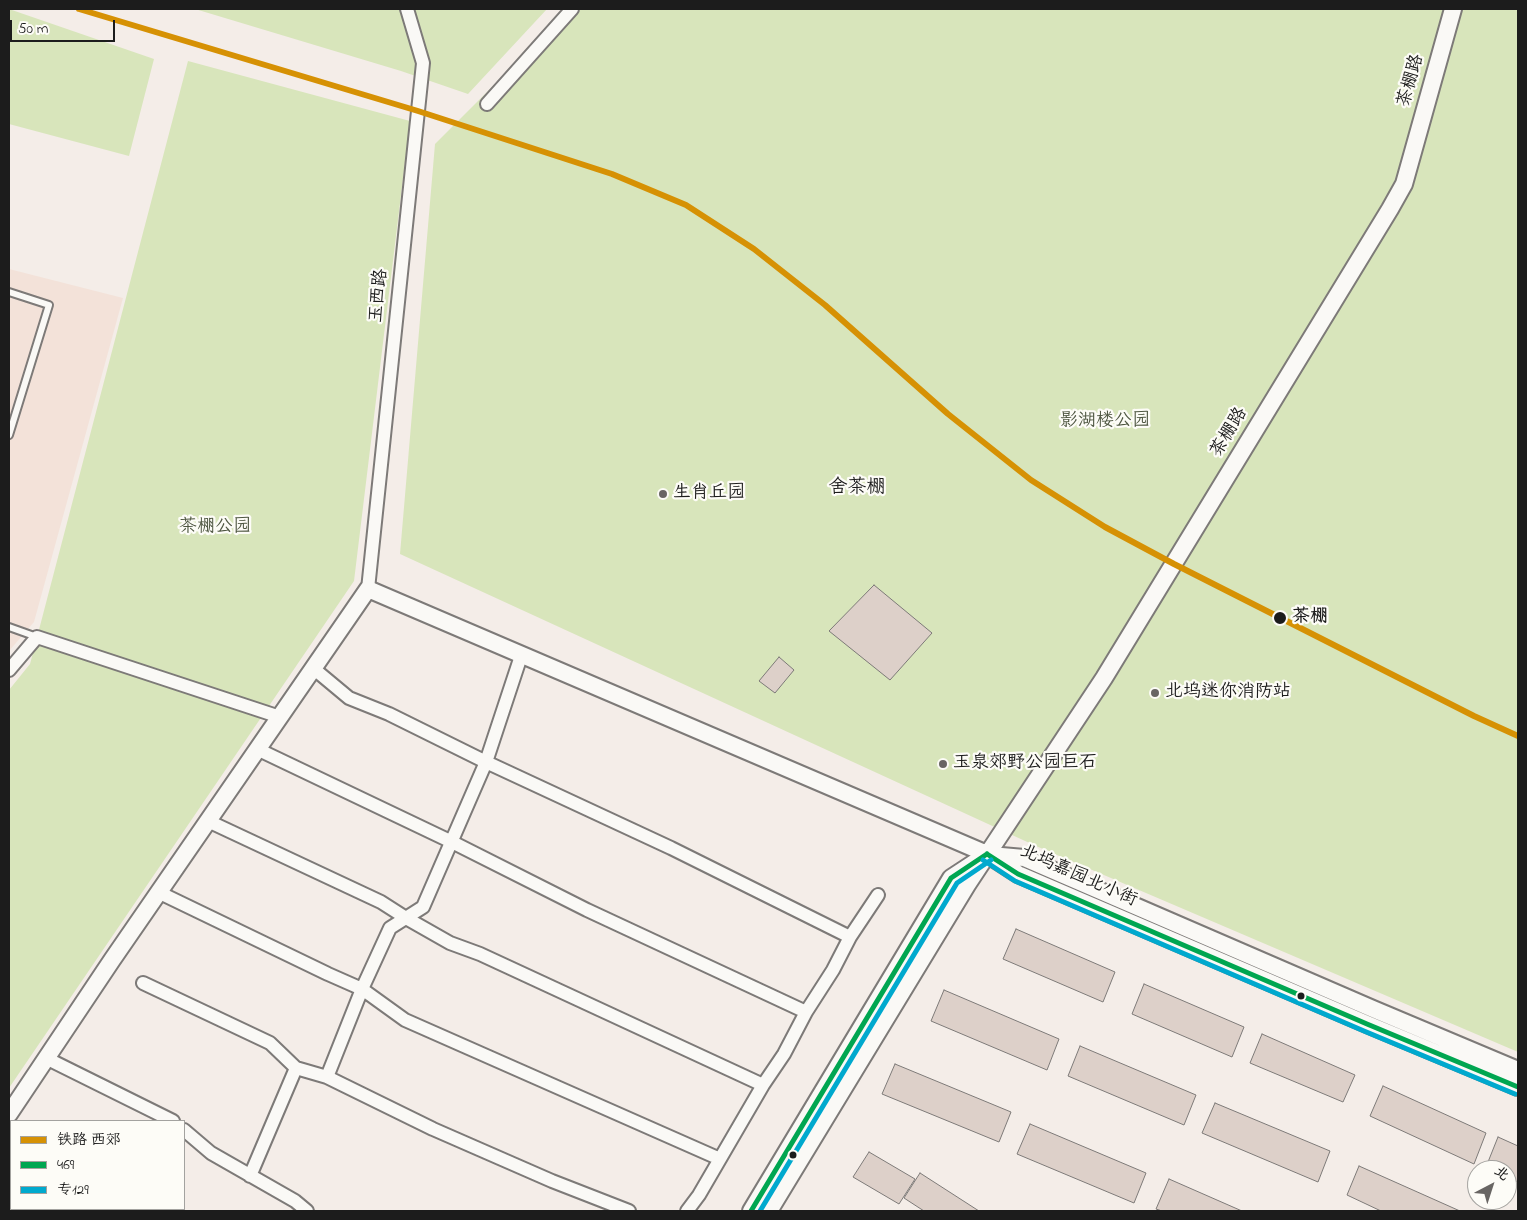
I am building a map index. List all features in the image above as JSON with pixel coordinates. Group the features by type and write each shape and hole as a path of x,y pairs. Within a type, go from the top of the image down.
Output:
{"street":[{"name":"玉西路","path":"368,589 423,63 407,9"},
{"path":"487,104 572,9"},
{"name":"茶棚路","path":"769,1211 967,885 1104,678 1395,201 1404,184 1453,9"},
{"path":"9,1114 158,892 368,589 987,854"},
{"path":"9,670 37,637 280,717"},
{"path":"326,1077 362,989 390,928 424,906 486,762 522,656"},
{"path":"313,668 349,698 389,714 486,762 671,848 850,937"},
{"path":"257,750 452,842 587,910 806,1012"},
{"path":"208,821 381,902 450,943 480,954 763,1086"},
{"name":"茶棚路","path":"751,1211 951,878 987,854"},
{"name":"北坞嘉园北小街","path":"987,854 1024,858 1518,1070"},
{"name":"北坞嘉园北小街","path":"987,854 1027,878 1518,1087"},
{"path":"158,892 362,989 405,1020 720,1159"},
{"path":"687,1211 699,1195 784,1054 850,937 878,895"},
{"path":"143,983 270,1042 296,1068 326,1077 433,1129 552,1181 628,1211"},
{"path":"46,1058 171,1120"},
{"path":"250,1176 296,1068"},
{"path":"185,1131 211,1153 295,1201 307,1211"}],"lane":[{"path":"9,292 49,304 9,435"},
{"path":"9,627 37,637"}],"shaded area":[{"path":"9,269 123,298 34,622 9,651"}],"green space":[{"path":"9,9 154,59 129,156 9,124"},
{"path":"195,9 547,9 468,94 401,71"},
{"name":"影湖楼公园","path":"570,9 1518,9 1518,1052 1036,846 400,554 435,144"},
{"name":"茶棚公园","path":"188,61 410,121 354,581 9,1088 9,690 30,664"}],"building":[{"path":"874,585 932,633 890,680 829,631"},
{"path":"779,657 794,670 775,693 759,681"},
{"path":"1016,929 1115,972 1103,1002 1003,959"},
{"path":"1144,984 1244,1027 1232,1057 1132,1014"},
{"path":"944,990 1059,1039 1047,1070 931,1021"},
{"path":"1262,1034 1355,1075 1343,1102 1250,1063"},
{"path":"1080,1046 1196,1095 1184,1125 1068,1076"},
{"path":"895,1064 1011,1112 999,1142 882,1094"},
{"path":"1383,1086 1486,1133 1476,1160 1467,1161 1370,1116"},
{"path":"1215,1103 1330,1151 1318,1182 1202,1133"},
{"path":"1030,1124 1146,1173 1134,1203 1017,1154"},
{"path":"1498,1137 1518,1146 1518,1182 1517,1160 1489,1160"},
{"path":"869,1152 915,1179 899,1204 853,1177"},
{"path":"1359,1166 1460,1211 1381,1211 1347,1195"},
{"path":"920,1173 979,1211 924,1211 904,1198"},
{"path":"1169,1179 1242,1211 1162,1211 1156,1209"}],"rail line":[{"name":"西郊","path":"79,9 418,111 612,174 686,205 754,249 825,305 948,414 1031,480 1105,527 1174,564 1474,716 1518,736"}],"transit line":[{"name":"469","path":"987,854 1018,874 1518,1087"},
{"name":"469","path":"751,1211 951,878 987,854"},
{"name":"专129","path":"983,860 1015,881 1515,1094"},
{"name":"专129","path":"760,1211 957,883 991,860"}],"place":[{"name":"生肖丘园","path":"663,494"},
{"name":"茶棚","path":"1280,618"},
{"name":"北坞迷你消防站","path":"1155,693"},
{"name":"玉泉郊野公园巨石","path":"943,764"}],"district":[{"name":"舍茶棚","path":"857,489"}]}
